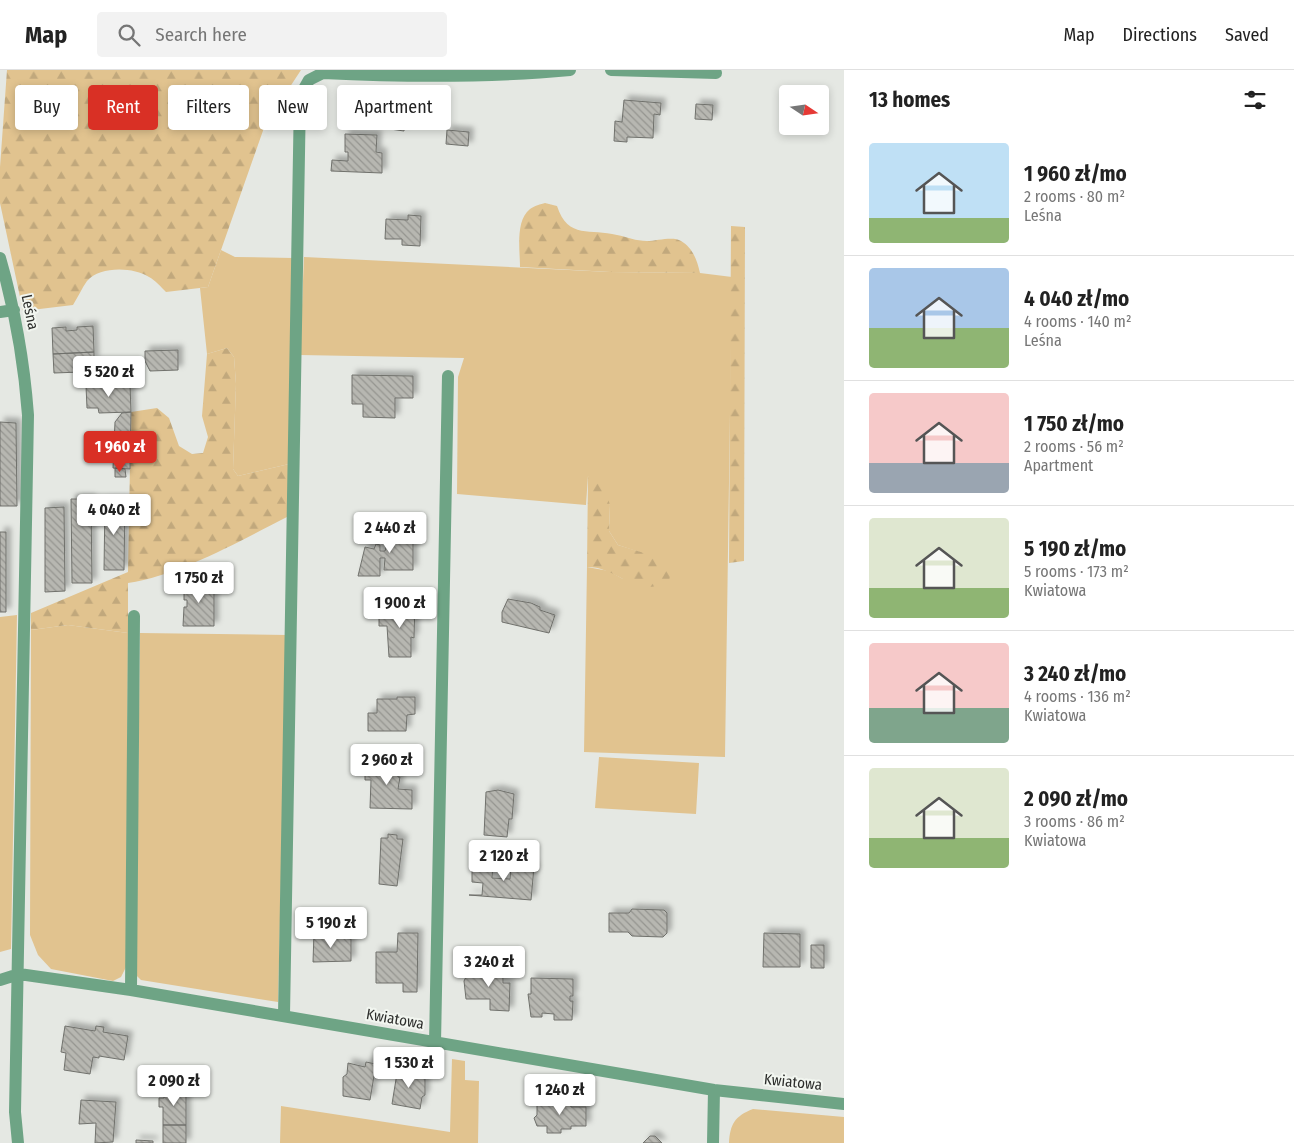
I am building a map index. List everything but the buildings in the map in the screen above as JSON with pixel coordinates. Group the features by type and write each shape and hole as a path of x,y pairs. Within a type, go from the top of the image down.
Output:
{"street":[{"path":"284,1016 300,96 309,80 323,73 424,78 512,76 570,70"},
{"path":"612,70 716,73"},
{"name":"Leśna","path":"0,258 14,310 24,365 28,424 16,1112 18,1143"},
{"path":"0,312 14,310"},
{"path":"435,1043 448,376"},
{"path":"131,990 134,616"},
{"name":"Kwiatowa","path":"0,980 19,974 131,990 714,1090 844,1104"},
{"path":"713,1143 714,1090"}],"green space":[{"path":"7,70 301,70 291,85 259,85 259,130 263,130 208,287 166,292 153,280 134,271 108,271 93,276 87,281 73,305 23,311 0,203 0,167"},
{"path":"545,203 557,206 567,224 581,231 607,233 643,241 669,239 681,241 689,247 694,255 700,273 610,272 520,267 519,236 522,221 530,209"},
{"path":"731,226 745,227 744,561 729,563"},
{"path":"221,250 235,257 293,258 289,464 238,476 233,469 236,384 234,357 227,348 207,354 200,288 208,287"},
{"path":"304,257 610,272 700,273 732,277 725,757 584,752 587,567 609,571 623,579 639,552 618,545 609,531 610,505 588,476 586,505 457,494 458,377 464,358 300,355"},
{"path":"227,348 234,357 236,384 233,469 238,476 289,464 289,516 190,565 169,573 128,583 128,633 68,625 31,630 31,613 128,572 131,412 157,408 169,418 179,446 192,454 203,453 208,437 202,416 207,354"},
{"path":"588,476 603,483 610,505 609,531 618,545 673,562 669,581 652,587 642,586 605,570 587,567"},
{"path":"17,615 11,949 0,952 0,617"},
{"path":"68,625 128,633 126,967 121,977 113,981 51,969 38,955 30,935 31,630"},
{"path":"140,633 287,635 278,1002 141,980 136,975"},
{"path":"599,757 699,763 696,814 595,808"},
{"path":"452,1059 465,1061 465,1080 479,1081 478,1143 280,1143 281,1106 450,1132"},
{"path":"753,1109 844,1117 844,1143 729,1143 732,1126 738,1118"}]}
